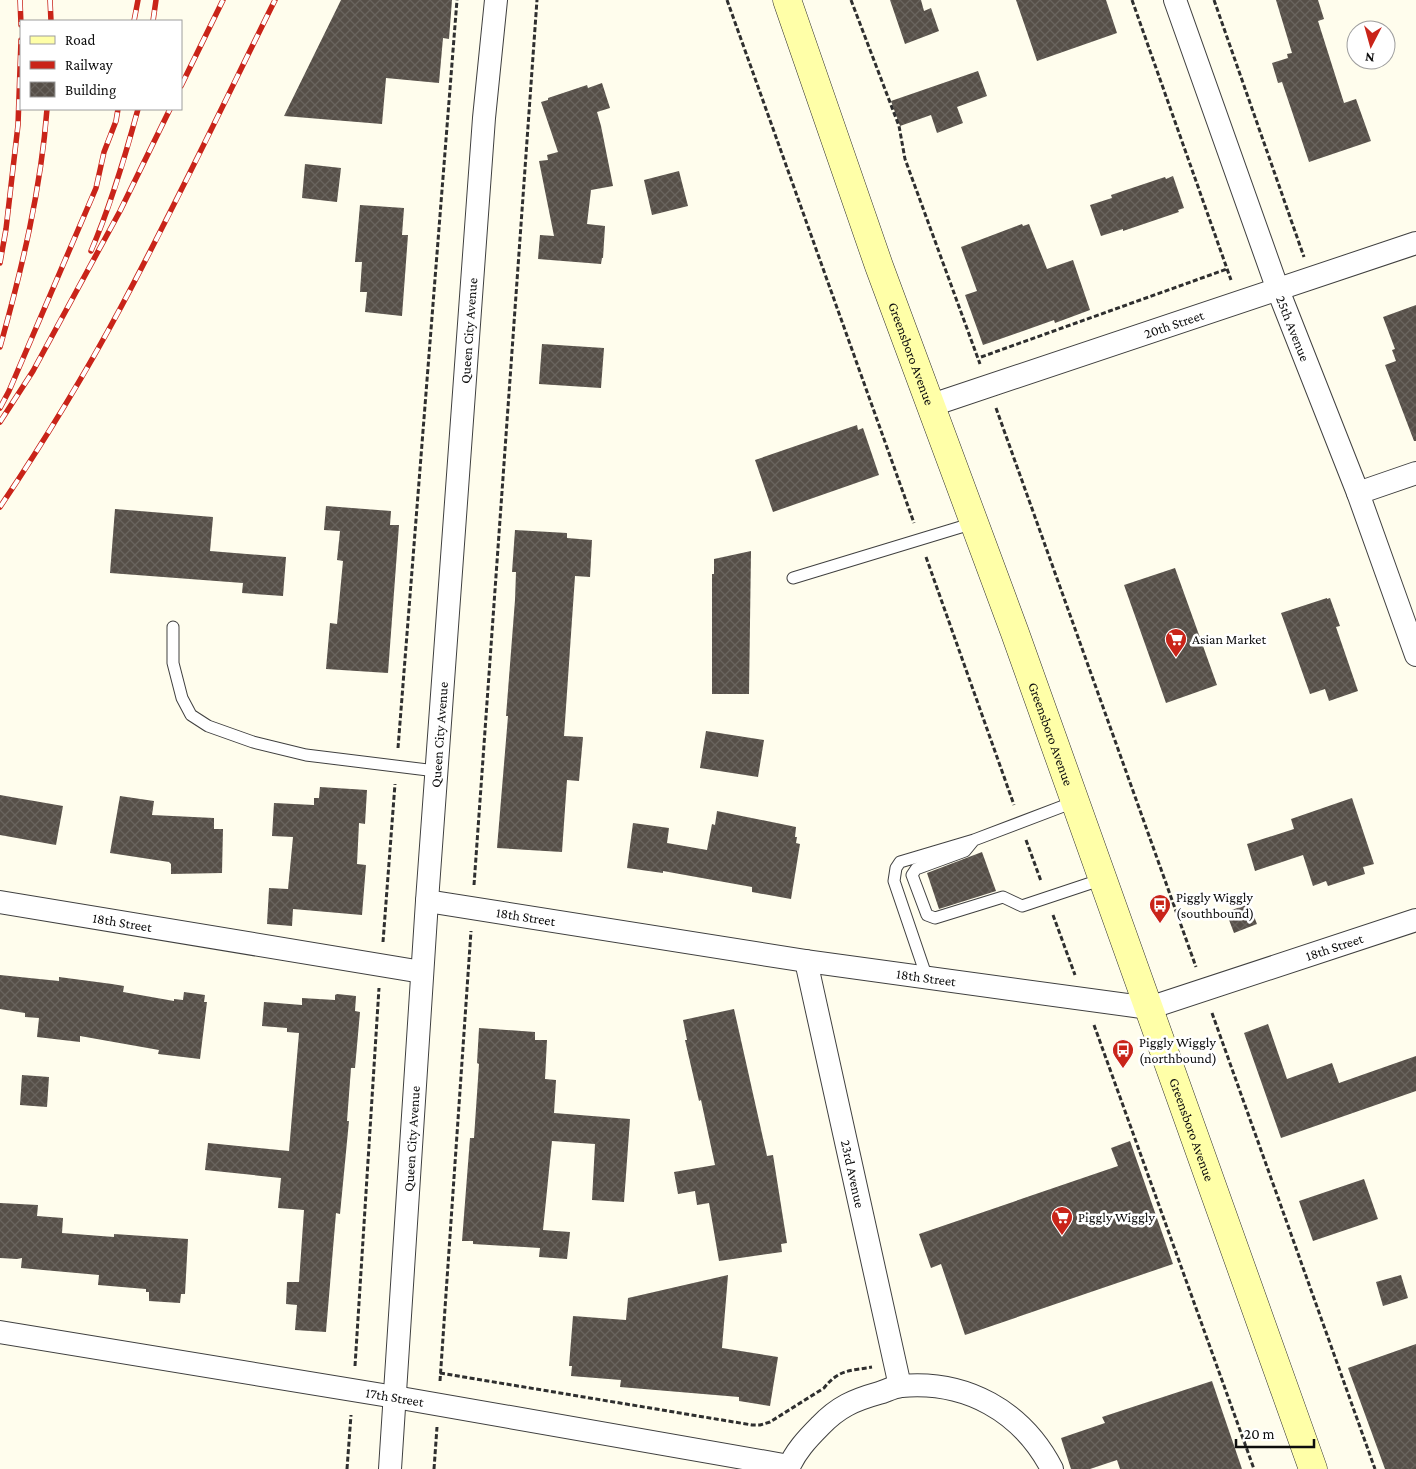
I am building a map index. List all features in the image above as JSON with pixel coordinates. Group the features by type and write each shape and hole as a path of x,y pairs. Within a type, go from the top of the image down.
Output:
{"main road":[{"name":"Greensboro Avenue","path":"787,0 879,266 932,405 1074,802 1104,879 1314,1469"}],"street":[{"name":"Queen City Avenue","path":"390,1469 436,771 484,118 496,0"},
{"name":"25th Avenue","path":"1175,0 1278,290 1358,492 1416,655"},
{"name":"20th Street","path":"932,405 1416,243"},
{"path":"1358,492 1416,473"},
{"name":"18th Street","path":"427,901 806,961 1149,1008 1416,920"},
{"name":"18th Street","path":"0,902 422,972"},
{"name":"23rd Avenue","path":"806,961 900,1386"},
{"name":"17th Street","path":"0,1332 438,1404 789,1467"},
{"path":"789,1467 804,1442 829,1416 855,1400 900,1386 944,1387 974,1395 1001,1410 1025,1430 1043,1453 1052,1469"}],"lane":[{"path":"793,578 974,523"},
{"path":"173,627 173,663 182,698 191,715 208,726 253,742 306,755 436,771"},
{"path":"927,978 894,881 896,868 900,862 974,840 1074,802"},
{"path":"974,840 965,851 916,869 912,875 926,914 935,918 1003,896 1022,906 1104,879"}],"path":[{"path":"347,1469 381,965 457,0"},
{"path":"434,1469 537,0"},
{"path":"727,0 1047,898 1254,1469"},
{"path":"851,0 899,126 905,159 1375,1469"},
{"path":"1132,0 1239,302"},
{"path":"1214,0 1312,278"},
{"path":"981,357 1227,269"},
{"path":"440,1373 760,1425 770,1422 824,1388 840,1372 894,1363"}],"building":[{"path":"341,0 452,0 449,39 443,38 439,83 386,78 382,124 284,116"},
{"path":"890,0 921,0 924,11 931,8 939,31 905,44"},
{"path":"1016,0 1106,0 1117,33 1037,61"},
{"path":"1276,0 1318,0 1324,19 1318,21 1344,103 1356,99 1371,141 1309,162 1282,82 1278,83 1272,63 1288,58 1287,54 1292,53"},
{"path":"978,71 987,96 957,107 963,123 937,133 931,115 900,126 891,101"},
{"path":"602,83 610,108 597,112 613,186 591,190 587,224 605,226 601,264 538,259 540,235 554,236 539,161 548,160 547,155 558,152 541,102 587,85 588,88"},
{"path":"305,164 341,168 337,202 302,198"},
{"path":"679,171 688,206 652,215 644,180"},
{"path":"1173,176 1184,208 1178,210 1179,212 1123,231 1123,229 1101,236 1090,205 1112,198 1111,195"},
{"path":"360,205 404,208 402,235 408,235 402,316 365,312 367,292 360,292 362,262 355,262"},
{"path":"1022,224 1023,226 1029,224 1047,269 1073,260 1090,310 1055,323 1054,320 983,345 965,295 977,291 961,247"},
{"path":"1416,305 1416,441 1414,441 1385,365 1396,361 1392,350 1395,349 1383,317"},
{"path":"542,344 604,348 601,388 539,384"},
{"path":"857,425 858,430 863,428 879,475 773,512 755,460"},
{"path":"326,506 391,511 390,525 399,525 388,673 326,669 330,623 337,624 343,561 337,560 340,531 324,530"},
{"path":"115,509 213,517 210,551 286,557 283,596 242,593 243,583 110,573"},
{"path":"515,530 567,533 567,538 592,540 590,577 575,576 564,736 583,737 579,781 567,780 562,852 497,848 515,600 516,572 512,572"},
{"path":"751,551 749,694 712,694 712,574 714,574 714,559"},
{"path":"1175,568 1217,685 1166,703 1124,585"},
{"path":"1330,598 1340,626 1336,627 1358,691 1329,701 1325,689 1310,694 1281,613"},
{"path":"706,731 764,740 758,777 700,768"},
{"path":"320,787 367,790 365,824 359,823 357,864 366,865 362,915 293,909 292,926 267,924 269,888 288,889 293,837 272,836 274,803 314,805 314,798 319,798"},
{"path":"0,795 63,806 56,845 0,835"},
{"path":"120,796 154,801 152,815 214,818 214,829 223,829 222,873 171,874 171,864 169,862 110,853"},
{"path":"1352,798 1374,864 1363,867 1365,874 1328,886 1326,881 1313,886 1303,855 1255,871 1247,844 1294,829 1291,819"},
{"path":"717,811 796,827 796,843 800,844 791,899 752,892 752,887 663,871 663,873 627,868 633,823 669,828 667,843 707,850 712,824 715,825"},
{"path":"982,852 996,891 939,909 927,873"},
{"path":"1249,904 1257,924 1234,933 1226,912"},
{"path":"0,975 59,981 59,977 112,984 124,986 123,992 174,1001 174,999 183,1000 184,992 205,995 204,1002 207,1002 200,1059 158,1054 159,1050 80,1036 80,1042 37,1037 39,1018 25,1017 25,1013 0,1009"},
{"path":"335,995 356,996 355,1011 360,1012 355,1068 351,1068 347,1121 349,1121 340,1214 336,1213 326,1332 295,1330 297,1305 286,1304 287,1282 299,1282 304,1210 278,1208 281,1178 205,1170 208,1143 289,1151 299,1033 287,1032 287,1028 262,1026 264,1002 302,1005 302,998 335,1000"},
{"path":"734,1009 767,1156 773,1155 787,1243 781,1244 782,1252 719,1261 709,1203 697,1205 695,1191 678,1194 674,1172 715,1165 701,1100 699,1101 685,1040 687,1040 683,1020"},
{"path":"1268,1024 1287,1079 1332,1063 1339,1083 1416,1056 1416,1091 1281,1138 1244,1033"},
{"path":"479,1028 535,1032 535,1040 547,1040 545,1079 556,1080 554,1113 630,1119 624,1202 592,1200 595,1144 552,1141 543,1230 570,1232 567,1259 539,1257 540,1248 473,1244 473,1241 462,1241 470,1138 474,1138 479,1064 477,1063"},
{"path":"22,1075 49,1077 47,1107 20,1105"},
{"path":"1130,1141 1173,1264 965,1335 941,1264 931,1268 919,1234 1118,1166 1111,1148"},
{"path":"1364,1179 1378,1219 1313,1241 1299,1201"},
{"path":"0,1203 38,1205 37,1216 63,1218 62,1233 114,1237 114,1234 188,1239 185,1294 181,1294 180,1303 149,1301 149,1292 146,1292 146,1289 98,1285 99,1275 21,1268 22,1258 0,1258"},
{"path":"728,1275 722,1348 778,1357 770,1406 739,1401 739,1397 620,1387 621,1380 571,1376 572,1366 569,1366 573,1316 626,1320 628,1298"},
{"path":"1401,1275 1408,1298 1383,1306 1376,1282"},
{"path":"1416,1344 1416,1469 1385,1469 1348,1368"},
{"path":"1212,1381 1242,1469 1120,1469 1117,1460 1090,1469 1071,1469 1061,1438 1105,1423 1102,1417"}],"railway":[{"path":"20,0 21,20"},
{"path":"50,0 51,20"},
{"path":"134,20 138,0"},
{"path":"153,20 156,0"},
{"path":"182,84 223,0"},
{"path":"0,507 63,409 121,307 180,193 275,0"},
{"path":"0,263 6,229 18,125 20,68"},
{"path":"0,347 16,288 35,199 47,110"},
{"path":"0,408 96,188 104,152 116,121 118,110"},
{"path":"91,251 117,181 138,110"},
{"path":"0,422 33,371 120,211 170,110"}],"place":[{"name":"Asian Market","path":"1176,658"},
{"name":"Piggly Wiggly (southbound)","path":"1160,924"},
{"name":"Piggly Wiggly (northbound)","path":"1123,1069"},
{"name":"Piggly Wiggly","path":"1062,1236"}]}
